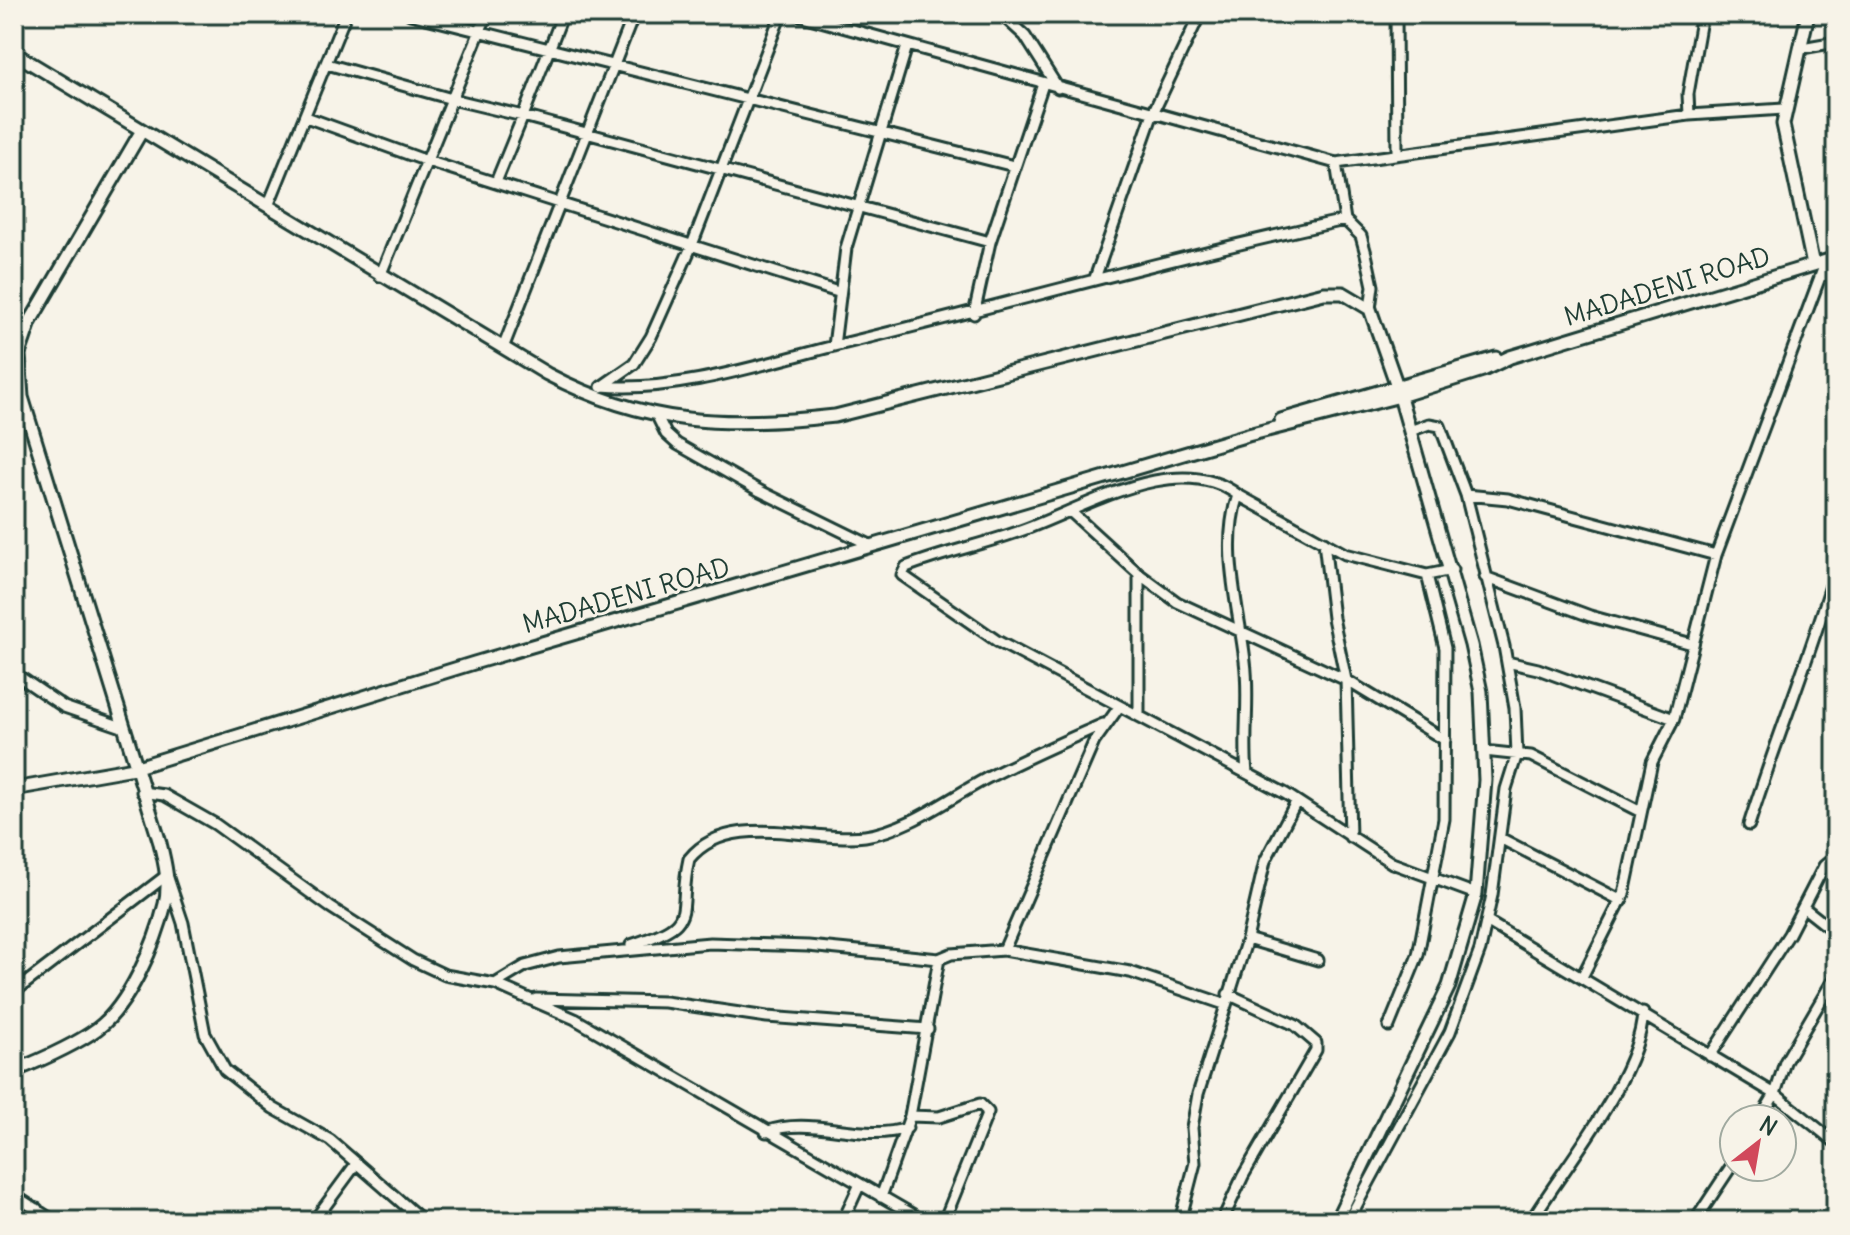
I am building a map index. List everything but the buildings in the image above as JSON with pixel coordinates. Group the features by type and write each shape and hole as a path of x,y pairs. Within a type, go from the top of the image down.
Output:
{"street":[{"path":"268,206 346,14"},
{"path":"410,14 1014,166"},
{"path":"380,276 487,14"},
{"path":"496,182 563,14"},
{"path":"503,348 634,14"},
{"path":"586,395 640,357 692,245 781,14"},
{"path":"795,14 1336,163 1689,115 1784,109"},
{"path":"1001,14 1025,36 1058,88"},
{"path":"1095,278 1153,113 1200,14"},
{"path":"1396,14 1397,153"},
{"path":"1689,115 1688,94 1702,14"},
{"path":"1808,14 1802,48 1784,109 1788,158 1813,265"},
{"path":"1802,48 1836,42"},
{"path":"834,346 838,292 858,207 907,46"},
{"path":"14,53 380,276 586,395 688,422 754,424 835,416 1324,293 1343,293 1370,309"},
{"path":"327,64 990,242"},
{"path":"974,314 990,242 1043,84"},
{"path":"306,117 427,161 838,292"},
{"path":"141,132 43,293 17,356 22,397 183,923 205,1034 220,1062 241,1086 317,1131 423,1221"},
{"path":"1336,163 1345,220 1363,242 1373,286 1370,309 1399,391 1452,570 1481,692 1485,801 1476,894 1449,986 1336,1221"},
{"path":"602,386 666,383 834,346 974,314 1095,278 1345,220"},
{"path":"1582,977 1622,901 1652,762 1674,719 1716,555 1821,276 1831,259"},
{"name":"MADADENI ROAD","path":"14,789 134,768 1248,435 1483,370 1510,357 1831,259"},
{"path":"1821,276 1836,273"},
{"path":"657,416 666,434 677,444 760,491 872,546"},
{"path":"1348,1221 1450,1032 1488,922 1506,789 1517,754 1515,708 1507,662 1466,495 1441,428 1433,424 1410,431"},
{"path":"1452,570 1427,575 1377,565 1334,550 1207,479 1168,479 1121,490 1071,512 927,558 906,567 902,575 997,641 1247,773 1392,863 1476,894"},
{"path":"1238,495 1232,525 1238,629 1246,661 1247,773"},
{"path":"1466,495 1508,499 1716,555"},
{"path":"1071,512 1139,574 1186,607 1346,680 1445,740"},
{"path":"1324,542 1333,618 1346,680 1350,837"},
{"path":"1749,825 1771,755 1810,654 1836,569"},
{"path":"1139,574 1139,716"},
{"path":"1389,1026 1413,971 1434,881 1444,819 1445,648 1427,575"},
{"path":"1485,577 1590,616 1692,644"},
{"path":"1507,662 1538,669 1674,719"},
{"path":"14,673 64,707 122,727"},
{"path":"1004,950 1103,724 1119,707"},
{"path":"616,949 664,932 678,921 686,905 689,859 712,843 753,831 858,837 886,832 1003,770 1103,724"},
{"path":"1484,751 1539,759 1641,812"},
{"path":"142,792 172,798 215,824 330,907 422,965 445,975 495,984 575,1019 924,1221"},
{"path":"1180,1221 1195,1163 1192,1128 1195,1105 1247,939 1265,861 1296,802"},
{"path":"1500,838 1622,901"},
{"path":"1710,1056 1803,907 1824,866 1836,856"},
{"path":"14,992 167,875"},
{"path":"14,1071 96,1030 112,1016 135,980 158,924 166,903 167,875"},
{"path":"1803,907 1836,933"},
{"path":"1488,922 1775,1094 1836,1143"},
{"path":"1247,939 1318,960"},
{"path":"495,984 538,961 616,949 760,943 939,959 951,954 1004,950 1130,972 1226,999 1295,1025 1316,1043 1316,1050 1243,1176 1222,1221"},
{"path":"881,1197 910,1116 939,959"},
{"path":"1770,1103 1785,1062 1836,975"},
{"path":"532,999 665,1002 767,1017 928,1029"},
{"path":"1531,1221 1590,1132 1628,1065 1642,1027 1643,1013"},
{"path":"910,1116 939,1117 980,1104 988,1112 944,1221"},
{"path":"766,1132 790,1126 883,1132 907,1128"},
{"path":"314,1221 356,1164"},
{"path":"1695,1221 1720,1183"},
{"path":"843,1221 859,1186"},
{"path":"14,1195 54,1221"},
{"path":"29,1221 37,1209"}]}
